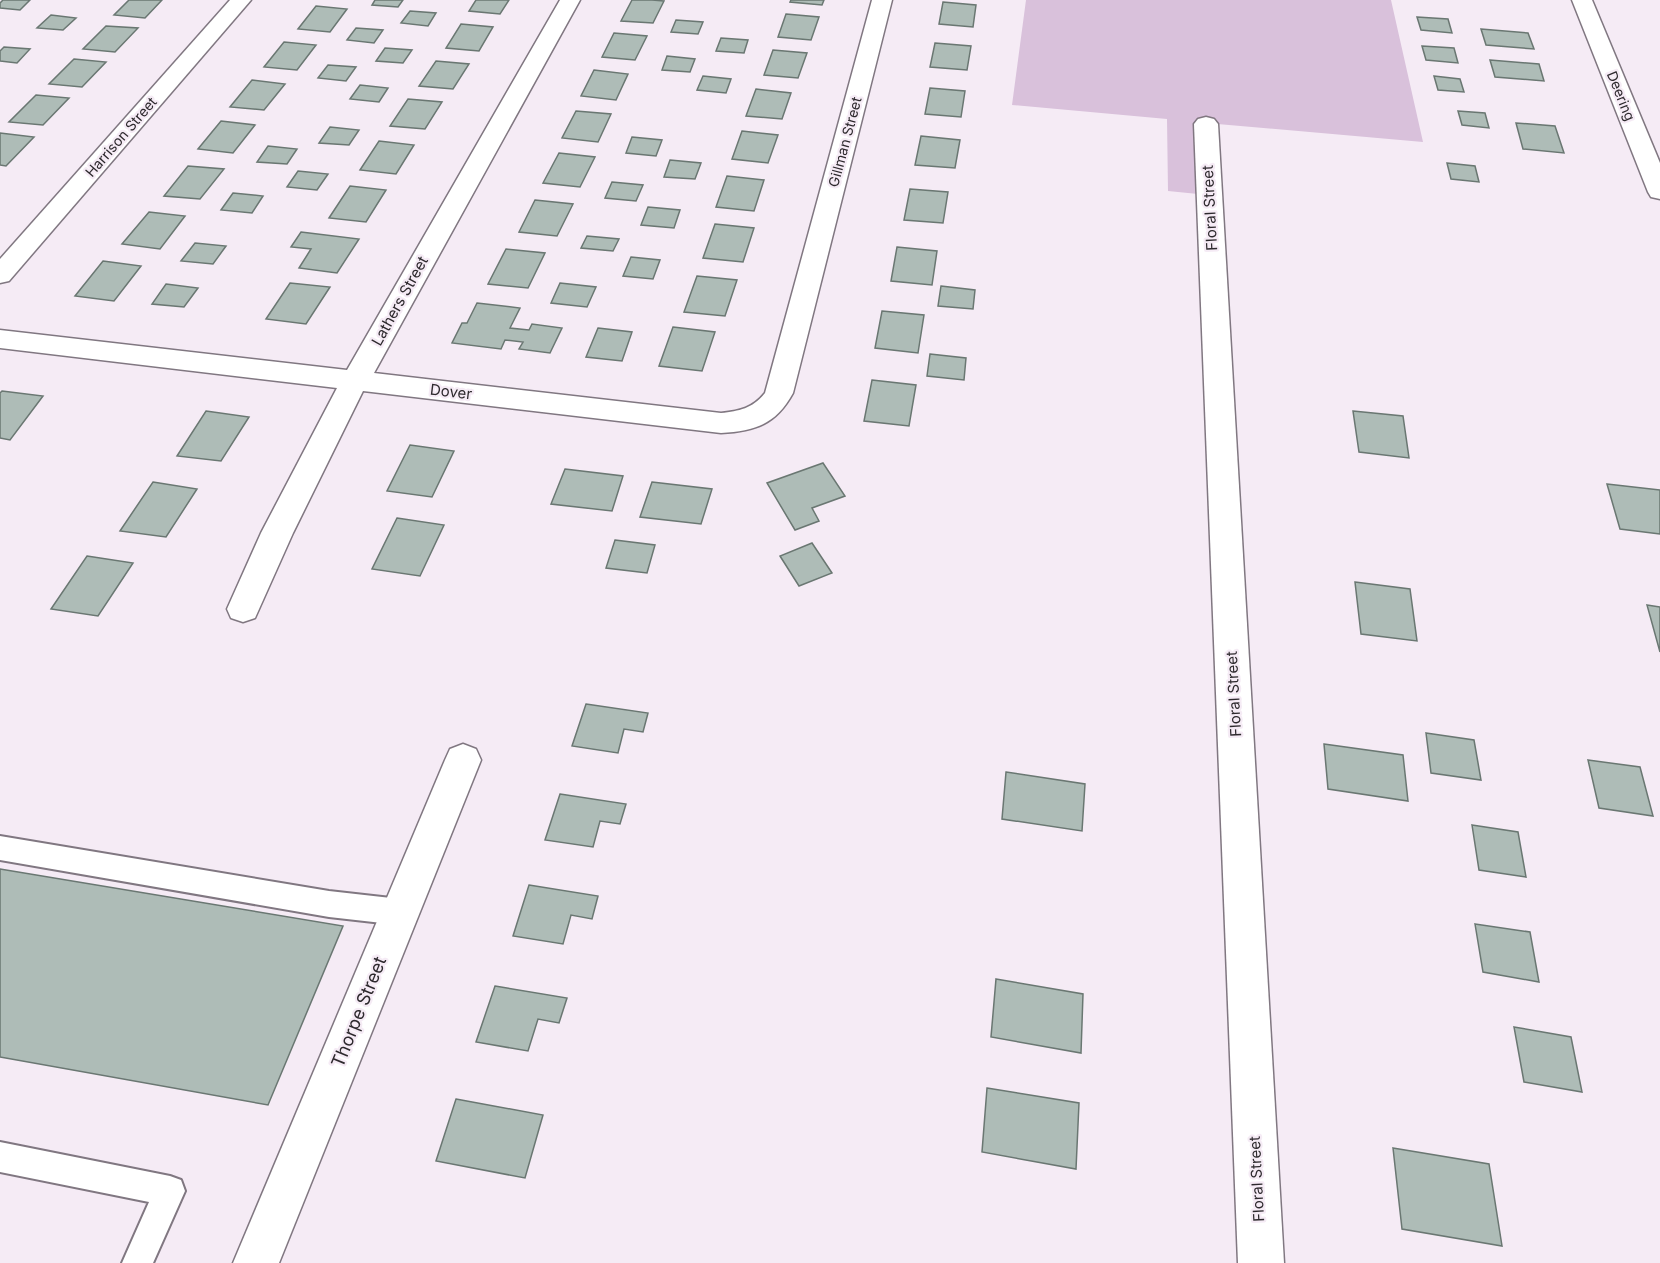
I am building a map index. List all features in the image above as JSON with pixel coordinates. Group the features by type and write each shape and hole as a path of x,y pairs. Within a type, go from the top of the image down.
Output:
{"street":[{"name":"Harrison Street","path":"0,274 241,0"},
{"name":"Lathers Street","path":"243,609 277,532 339,409 570,0"},
{"name":"Gillman Street","path":"808,284 882,0"},
{"name":"Deering","path":"1582,0 1660,192"},
{"name":"Floral Street","path":"1206,124 1262,1263"},
{"name":"Dover","path":"0,339 735,423 753,419 767,411 775,402 808,284"},
{"name":"Thorpe Street","path":"256,1263 463,760"}],"lane":[{"path":"0,848 329,904 400,912"},
{"path":"0,1157 170,1191 137,1263"}],"shaded area":[{"path":"1026,0 1391,0 1423,142 1206,123 1208,195 1168,191 1167,119 1012,105"}],"building":[{"path":"3,0 30,0 20,10 0,8"},
{"path":"129,0 162,0 145,18 114,15"},
{"path":"375,0 403,0 398,7 372,5"},
{"path":"476,0 509,0 500,14 469,11"},
{"path":"632,0 664,1 653,23 621,21"},
{"path":"791,0 824,0 822,5 790,2"},
{"path":"943,2 976,5 973,27 939,24"},
{"path":"316,6 347,9 330,32 298,29"},
{"path":"410,11 436,13 428,26 401,23"},
{"path":"786,14 819,17 811,40 778,37"},
{"path":"51,15 76,18 63,30 37,28"},
{"path":"1417,17 1448,19 1452,33 1421,30"},
{"path":"676,20 703,22 698,34 671,32"},
{"path":"461,24 493,27 479,51 446,48"},
{"path":"106,26 138,28 115,52 83,49"},
{"path":"356,28 383,30 374,43 347,40"},
{"path":"1481,29 1528,33 1534,49 1486,45"},
{"path":"614,33 647,36 635,60 602,57"},
{"path":"721,38 748,40 744,53 716,51"},
{"path":"284,42 316,45 297,70 264,67"},
{"path":"935,43 971,46 967,70 930,67"},
{"path":"1422,46 1454,48 1458,63 1426,60"},
{"path":"4,47 30,49 17,63 0,61 0,51"},
{"path":"385,48 412,50 403,63 376,61"},
{"path":"773,50 807,53 798,78 764,75"},
{"path":"667,56 695,59 690,72 662,70"},
{"path":"74,59 106,62 82,87 49,84"},
{"path":"1490,60 1539,64 1544,81 1495,77"},
{"path":"436,61 469,64 453,89 419,86"},
{"path":"328,65 356,67 346,81 318,78"},
{"path":"594,70 628,74 616,100 581,96"},
{"path":"703,76 731,79 726,93 697,90"},
{"path":"1434,76 1460,79 1464,92 1438,90"},
{"path":"252,80 285,84 264,110 230,107"},
{"path":"360,85 388,88 379,102 350,99"},
{"path":"930,88 965,91 961,117 925,114"},
{"path":"756,89 791,93 782,119 746,116"},
{"path":"36,95 69,98 43,125 9,122"},
{"path":"408,99 442,102 425,129 390,126"},
{"path":"576,111 611,114 598,142 562,138"},
{"path":"1458,111 1485,113 1489,128 1462,125"},
{"path":"221,121 255,125 233,153 198,149"},
{"path":"1516,123 1555,126 1564,153 1523,149"},
{"path":"330,127 359,130 349,145 319,143"},
{"path":"742,131 778,135 768,163 732,159"},
{"path":"0,133 34,137 6,166 0,165"},
{"path":"921,136 960,140 955,168 915,165"},
{"path":"632,137 662,140 656,156 626,153"},
{"path":"379,141 414,145 396,174 360,170"},
{"path":"268,146 297,149 287,164 257,162"},
{"path":"559,153 595,157 580,187 543,183"},
{"path":"670,160 701,163 695,179 664,177"},
{"path":"1447,163 1475,166 1479,182 1451,179"},
{"path":"188,166 224,169 200,199 164,196"},
{"path":"298,171 328,174 317,190 287,187"},
{"path":"727,176 764,180 754,211 716,207"},
{"path":"612,182 643,185 636,201 605,198"},
{"path":"350,186 386,190 366,222 329,218"},
{"path":"910,189 948,192 943,223 904,220"},
{"path":"233,193 263,196 252,213 221,210"},
{"path":"535,200 573,204 557,236 519,232"},
{"path":"648,207 680,210 674,228 641,225"},
{"path":"149,212 185,216 160,249 122,244"},
{"path":"715,224 754,228 743,262 703,258"},
{"path":"301,232 359,239 337,273 299,268 311,249 291,247"},
{"path":"587,236 619,239 613,251 581,248"},
{"path":"195,243 226,246 213,264 181,261"},
{"path":"897,247 937,251 932,285 891,281"},
{"path":"506,249 545,253 528,288 488,284"},
{"path":"631,257 660,260 653,279 623,276"},
{"path":"103,261 141,266 114,301 75,296"},
{"path":"697,276 737,280 725,316 684,312"},
{"path":"290,283 330,287 306,324 266,319"},
{"path":"560,283 596,287 587,307 551,303"},
{"path":"166,284 198,288 184,307 152,304"},
{"path":"941,286 975,290 973,309 938,306"},
{"path":"477,303 520,308 510,328 529,330 532,324 562,328 550,353 519,349 523,342 505,340 501,349 452,343 462,323 467,323"},
{"path":"882,311 924,315 918,353 875,348"},
{"path":"673,327 715,332 702,371 659,366"},
{"path":"598,328 632,332 622,361 586,357"},
{"path":"930,354 966,358 964,380 927,376"},
{"path":"872,380 916,385 909,426 864,421"},
{"path":"2,391 43,396 10,440 0,438 0,393"},
{"path":"206,411 249,417 221,461 177,456"},
{"path":"1353,411 1403,416 1409,458 1359,452"},
{"path":"410,445 454,451 432,497 387,491"},
{"path":"823,463 845,496 812,508 819,521 795,530 767,483"},
{"path":"565,469 623,476 612,511 551,504"},
{"path":"153,482 197,489 166,537 120,531"},
{"path":"652,482 712,489 701,524 640,517"},
{"path":"1607,484 1660,490 1660,534 1620,529"},
{"path":"397,518 444,525 420,576 372,569"},
{"path":"615,540 655,545 647,573 606,568"},
{"path":"812,543 832,573 799,586 780,556"},
{"path":"87,556 133,563 98,616 51,609"},
{"path":"1355,582 1410,589 1417,641 1361,634"},
{"path":"1647,605 1660,607 1660,652"},
{"path":"586,704 648,713 643,732 624,729 618,753 572,746"},
{"path":"1426,733 1474,740 1481,780 1431,773"},
{"path":"1324,744 1403,755 1408,801 1328,789"},
{"path":"1588,760 1640,767 1653,816 1599,808"},
{"path":"1006,772 1085,784 1082,831 1002,819"},
{"path":"560,794 626,804 620,824 600,821 593,847 545,840"},
{"path":"1472,825 1518,832 1526,877 1479,870"},
{"path":"0,869 343,926 268,1105 0,1057"},
{"path":"529,885 598,896 592,919 571,915 563,944 513,936"},
{"path":"1475,924 1530,932 1539,982 1483,972"},
{"path":"996,979 1083,994 1081,1053 991,1037"},
{"path":"495,986 567,998 559,1023 538,1019 528,1051 476,1042"},
{"path":"1514,1027 1571,1037 1582,1092 1524,1082"},
{"path":"987,1088 1079,1103 1076,1169 982,1152"},
{"path":"456,1099 543,1115 525,1178 436,1161"},
{"path":"1393,1148 1489,1164 1502,1246 1402,1229"}]}
